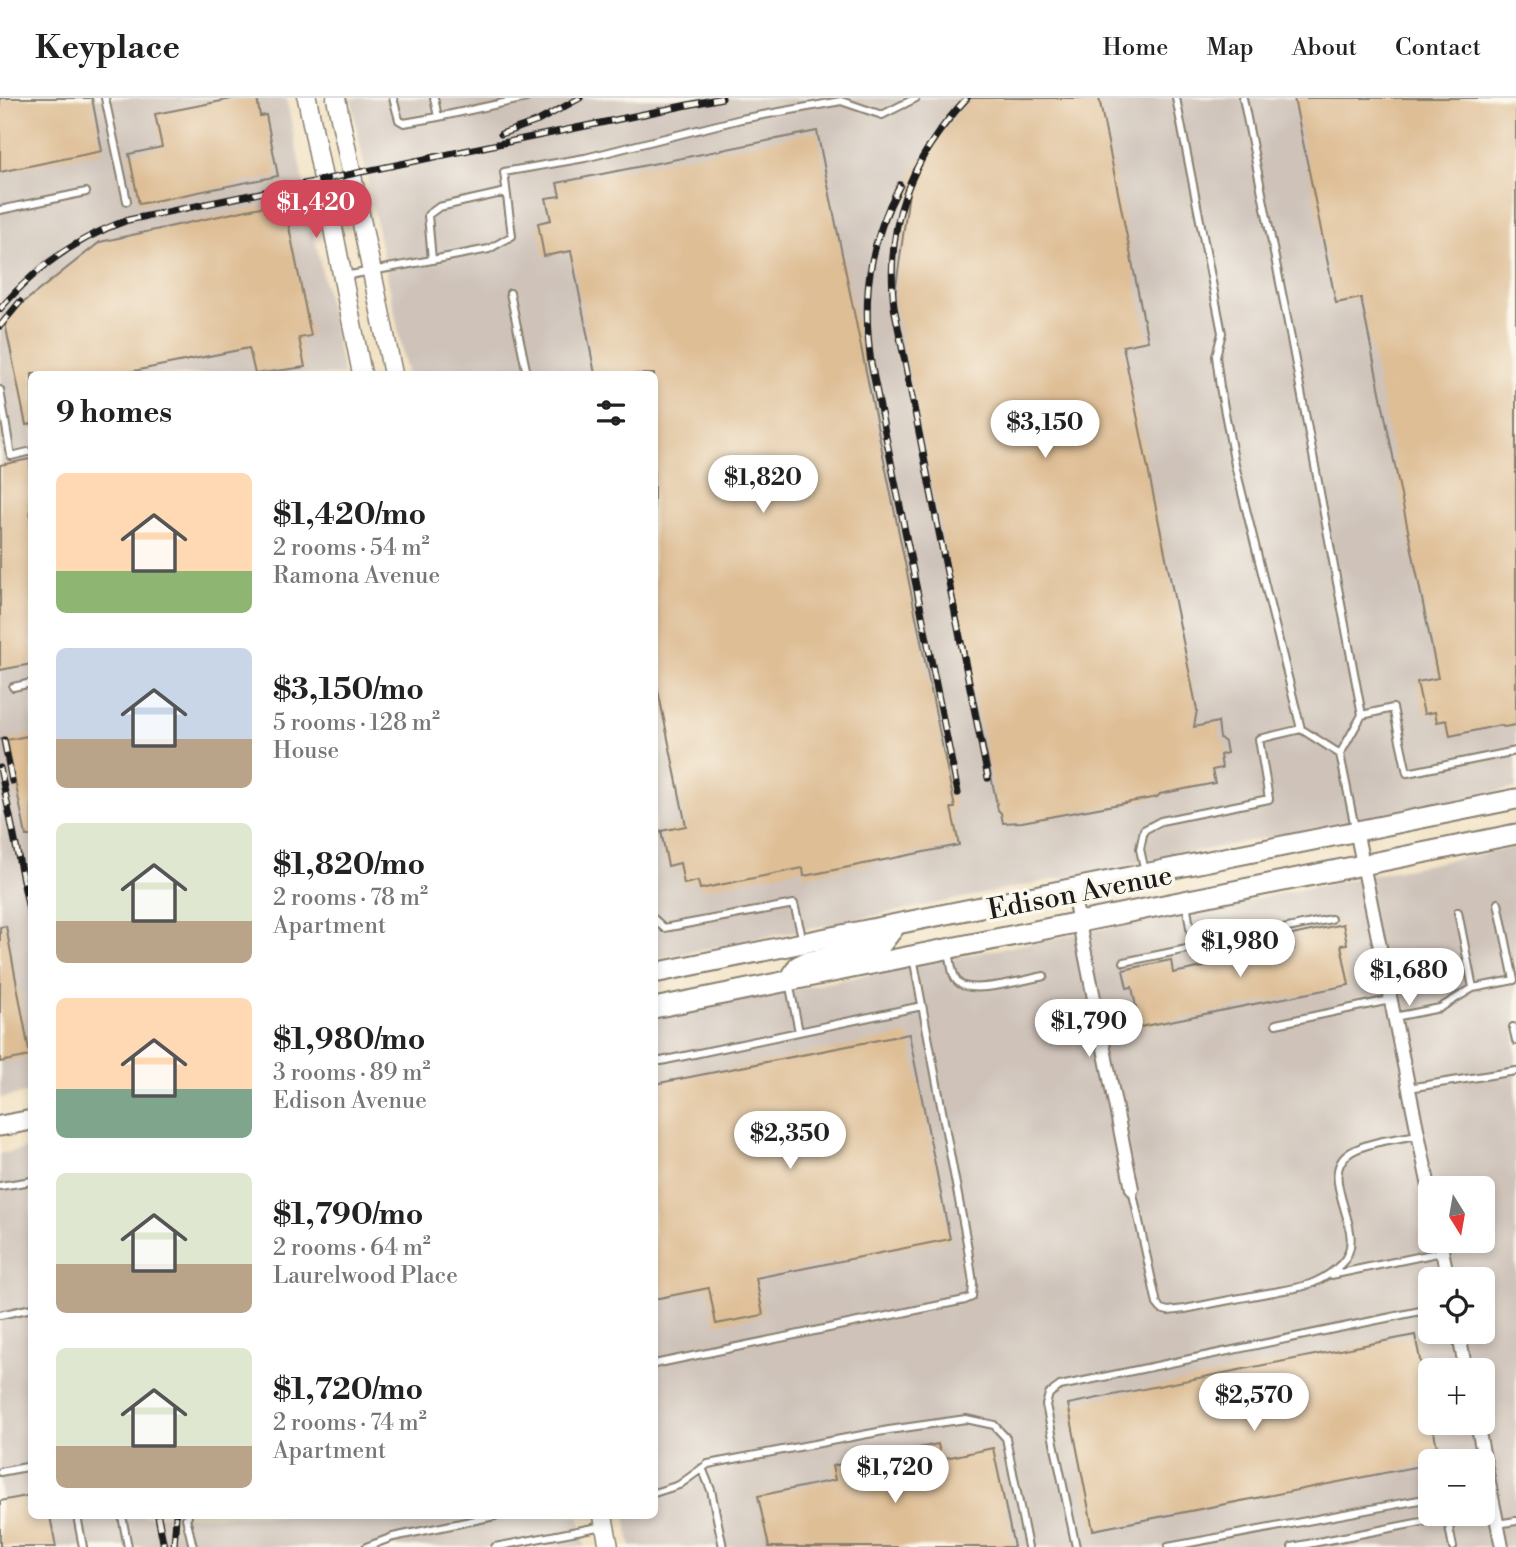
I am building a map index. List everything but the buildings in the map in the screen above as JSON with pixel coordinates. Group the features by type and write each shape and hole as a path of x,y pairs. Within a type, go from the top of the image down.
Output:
{"main road":[{"path":"307,98 361,371"},
{"path":"336,98 392,371"},
{"name":"Edison Avenue","path":"658,972 1516,799"},
{"name":"Edison Avenue","path":"658,1007 1516,834"},
{"path":"789,981 797,966 806,962 880,946 897,924"},
{"path":"0,1126 28,1121"},
{"path":"604,1521 609,1547"}],"street":[{"path":"1356,830 1427,1176"},
{"path":"1072,888 1132,1189"},
{"path":"1495,1521 1502,1547"}],"lane":[{"path":"106,98 127,201"},
{"path":"393,98 399,120 404,123 526,98"},
{"path":"435,98 438,117"},
{"path":"343,276 489,249 512,236 504,172 585,158 741,119 841,100 882,114 916,98"},
{"path":"1176,98 1222,333 1216,356 1235,464 1301,729 1340,754"},
{"path":"1243,98 1362,715 1340,754 1356,830"},
{"path":"0,210 86,192"},
{"path":"432,260 428,215 439,207 506,192"},
{"path":"510,293 526,371"},
{"path":"0,390 11,456 28,452"},
{"path":"13,687 28,684"},
{"path":"1362,715 1393,708 1407,774 1516,751"},
{"path":"1145,873 1140,849 1144,830 1161,821 1269,799 1259,739 1301,729"},
{"path":"1186,900 1193,947"},
{"path":"1394,1017 1440,1008 1473,988 1514,980 1498,903"},
{"path":"658,923 664,928 794,904 804,943"},
{"path":"1458,912 1473,988"},
{"path":"1124,962 1331,919"},
{"path":"948,948 955,978 959,985 965,987 989,987 1044,976"},
{"path":"658,1363 972,1297 973,1283 967,1243 913,956"},
{"path":"789,981 799,1032"},
{"path":"1276,1024 1390,1000"},
{"path":"658,1061 922,1006"},
{"path":"1513,1027 1516,1041"},
{"path":"1409,1088 1516,1071"},
{"path":"1324,1277 1344,1262 1352,1242 1339,1184 1337,1170 1340,1161 1368,1145 1418,1135"},
{"path":"0,1186 28,1182"},
{"path":"1132,1189 1157,1304 1168,1311 1308,1284 1324,1277 1418,1252"},
{"path":"0,1315 28,1309"},
{"path":"1076,1547 1046,1405 1049,1394 1060,1386 1418,1311"},
{"path":"658,1492 679,1485 708,1464 720,1461 889,1430 966,1419 993,1425 1006,1438 1028,1547"},
{"path":"0,1472 28,1467"},
{"path":"702,1468 711,1490 723,1547"},
{"path":"1168,1547 1418,1500"},
{"path":"78,1519 83,1547"},
{"path":"123,1519 128,1547"},
{"path":"186,1519 192,1547"},
{"path":"366,1547 393,1537 480,1519"},
{"path":"495,1547 604,1521"},
{"path":"1497,1524 1516,1521"},
{"path":"1292,1547 1418,1523"},
{"path":"1449,1526 1453,1547"}],"shaded area":[{"path":"0,98 286,98 342,371 28,371 28,1093 0,1098"},
{"path":"351,98 1516,98 1516,788 658,958 658,371 406,371"},
{"path":"1516,847 1516,1547 631,1547 626,1519 658,1519 658,1016"},
{"path":"28,1149 28,1519 580,1519 585,1547 0,1547 0,1154"}],"railway":[{"path":"501,134 538,121 580,98"},
{"path":"0,309 27,280 58,256 91,236 128,220 722,98"},
{"path":"967,98 947,121 916,169 898,220 892,276 894,307 988,778"},
{"path":"900,185 874,250 868,293 868,339 958,793"},
{"path":"0,326 20,302"},
{"path":"4,740 12,781"},
{"path":"0,768 28,904"},
{"path":"159,1519 164,1547"},
{"path":"174,1547 176,1519"}]}
